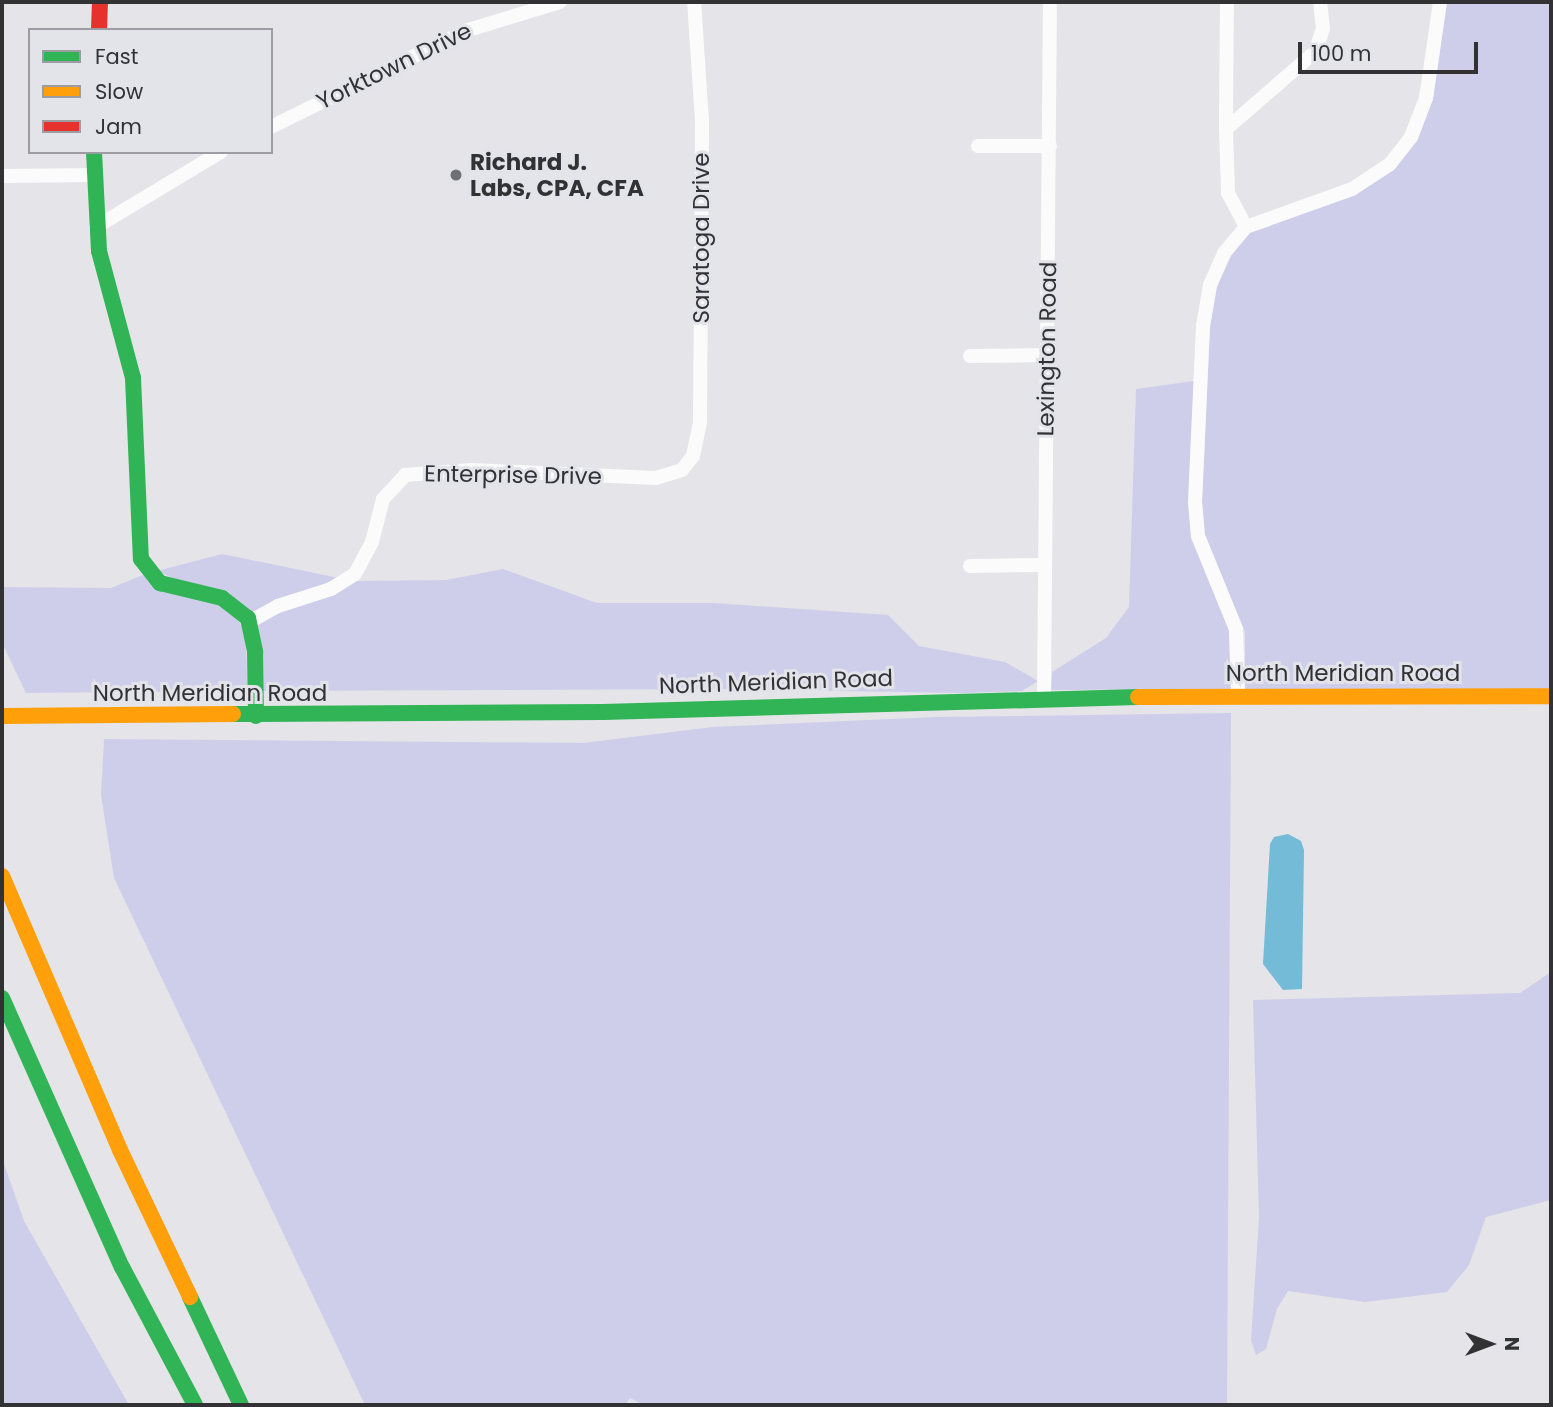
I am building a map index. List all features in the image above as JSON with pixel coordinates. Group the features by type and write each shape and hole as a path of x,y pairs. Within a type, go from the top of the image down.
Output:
{"main road":[{"path":"99,28 100,2"},
{"path":"94,154 96,227 133,378 136,523 141,559 160,583 222,598 249,622 255,652 256,716"},
{"name":"North Meridian Road","path":"2,716 603,712 1044,696 1551,696"},
{"path":"2,876 120,1150 241,1405"},
{"path":"2,998 122,1267 195,1405"}],"street":[{"name":"Yorktown Drive","path":"273,126 465,31 560,2"},
{"name":"Saratoga Drive","path":"682,470 693,456 700,422 702,121 694,2"},
{"name":"Lexington Road","path":"1044,696 1050,2"},
{"path":"1227,2 1228,193 1246,227"},
{"path":"1226,130 1315,52 1323,29 1320,2"},
{"path":"1238,694 1236,629 1198,536 1195,502 1203,326 1210,285 1224,253 1246,227 1352,189 1390,164 1411,137 1426,98 1440,2"},
{"path":"978,146 1049,146"},
{"path":"96,227 218,154"},
{"path":"2,176 94,175"},
{"path":"970,356 1047,355"},
{"name":"Enterprise Drive","path":"249,622 278,606 331,589 355,574 372,542 383,499 405,475 472,470 656,478 682,470"},
{"path":"970,566 1045,565"}],"shaded area":[{"path":"1447,2 1551,2 1551,690 1245,689 1245,632 1205,535 1202,502 1210,327 1217,287 1231,256 1250,231 1337,201 1418,139 1433,99"},
{"path":"1194,381 1188,502 1191,538 1229,631 1231,689 1051,690 1052,672 1106,638 1129,607 1136,389"},
{"path":"222,554 339,578 252,613 157,571"},
{"path":"503,569 597,603 714,603 888,615 919,646 1005,662 1038,681 1022,691 964,693 715,689 262,691 258,624 281,611 334,595 357,581 446,580"},
{"path":"143,575 229,609 245,630 248,691 26,693 2,643 2,587 111,588"},
{"path":"1231,713 1227,1405 643,1405 630,1398 625,1405 365,1405 114,878 101,795 104,739 583,743 713,727 936,717"},
{"path":"1551,972 1551,1200 1486,1217 1469,1265 1447,1292 1365,1302 1288,1291 1277,1309 1266,1349 1256,1355 1251,1340 1259,1218 1253,1000 1520,993"},
{"path":"2,1158 24,1221 129,1405 2,1405"}],"water":[{"path":"1288,834 1301,841 1304,850 1302,989 1283,990 1263,964 1270,844 1274,837"}],"traffic: fast":[{"path":"94,154 99,251 133,378 141,559 160,583 222,598 248,618 255,652 256,716"},
{"path":"233,714 603,712 1138,697"},
{"path":"2,998 122,1267 195,1405"},
{"path":"190,1297 241,1405"}],"traffic: slow":[{"path":"1138,697 1551,696"},
{"path":"2,716 233,714"},
{"path":"2,876 120,1150 190,1297"}],"traffic: jam":[{"path":"99,28 100,2"}],"place":[{"name":"Richard J. Labs, CPA, CFA","path":"456,175"}]}
